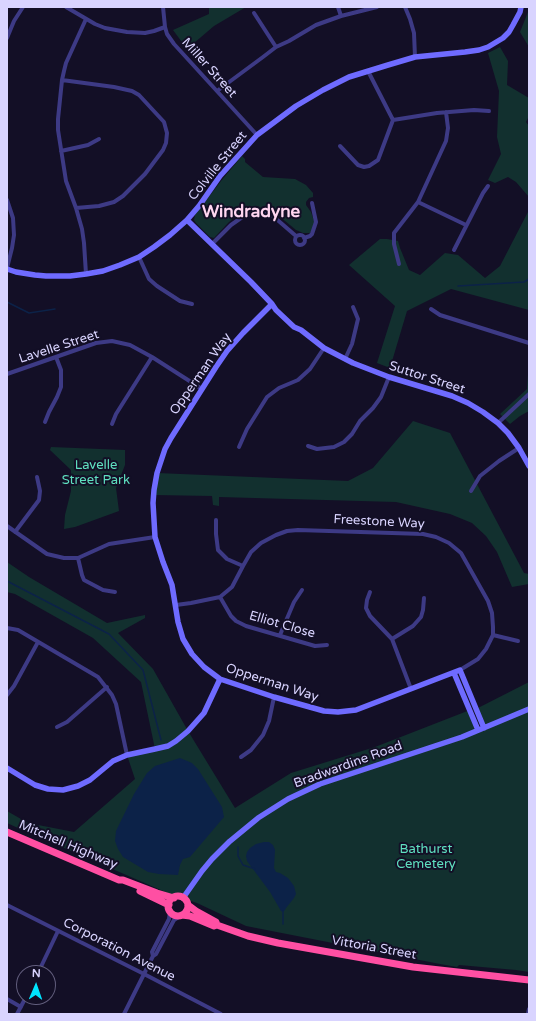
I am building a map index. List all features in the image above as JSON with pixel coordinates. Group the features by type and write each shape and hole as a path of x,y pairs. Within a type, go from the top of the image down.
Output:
{"highway":[{"name":"Mitchell Highway","path":"7,832 119,880 124,884 155,898 169,908"},
{"name":"Mitchell Highway","path":"119,880 123,880 174,898"},
{"path":"174,898 183,898 188,905 187,911 181,915 174,915 169,908 171,900 174,898"},
{"name":"Vittoria Street","path":"188,905 216,922 217,925"},
{"name":"Vittoria Street","path":"181,915 190,916 214,926 217,925 248,936 281,944 413,967 529,980"}],"street":[{"path":"7,38 14,21 23,7"},
{"path":"66,7 105,28 127,32 145,33 165,27"},
{"name":"Miller Street","path":"163,7 165,27 174,44 257,135"},
{"path":"338,7 341,16"},
{"path":"216,91 276,47 316,25 341,16 377,7"},
{"path":"405,7 414,33 415,57"},
{"name":"Colville Street","path":"7,269 25,274 70,276 103,271 138,256 170,236 188,220 220,176 257,135 296,106 349,77 388,64 415,57 472,51 488,47 503,38 509,32 514,25 521,7"},
{"path":"254,13 276,47"},
{"path":"86,19 66,63 62,80 58,119 58,130 66,181 82,229 86,274"},
{"path":"340,146 358,165 364,167 369,166 378,160 393,120 368,71"},
{"path":"62,80 132,91 139,95 164,122 167,134 166,143 163,150 146,174 122,196 114,202 99,206 76,208"},
{"path":"393,120 446,112 474,110 489,111"},
{"path":"399,264 394,244 394,233 418,202 446,141 448,128 446,112"},
{"path":"61,151 88,144 99,139"},
{"path":"454,250 488,186"},
{"path":"7,200 13,218 14,235 7,269"},
{"path":"212,244 231,225 241,218 246,215 258,213 264,213 274,217 296,236 300,235 304,238 310,236 316,222 312,202"},
{"path":"418,202 466,225"},
{"name":"Suttor Street","path":"188,220 272,304 285,320 294,327 324,348 368,370 468,403 498,423 508,433 519,448 529,466"},
{"path":"296,236 296,243 299,245 304,242 304,238"},
{"path":"138,256 149,279 180,301 192,304"},
{"name":"Opperman Way","path":"272,304 243,333 227,352 202,388 170,438 159,467 153,503 155,537 172,585 178,622 183,639 192,654 204,667 220,680 324,711 338,712 356,710 454,673"},
{"path":"345,359 352,344 358,319 353,307"},
{"path":"431,309 440,315 529,343"},
{"name":"Lavelle Street","path":"7,374 96,343 112,341 130,345 202,388"},
{"path":"239,447 246,429 267,397 279,388 298,380 310,369 324,348"},
{"path":"45,422 61,387 61,370 56,357"},
{"path":"112,424 116,414 152,357"},
{"path":"308,446 317,449 334,447 344,442 381,397 389,377"},
{"path":"498,423 529,394"},
{"path":"471,491 475,482 480,476 519,448"},
{"path":"15,532 39,500 40,491 37,477"},
{"path":"216,520 218,550 227,559 243,566"},
{"path":"7,526 47,554 64,558 78,558 109,544 155,537"},
{"name":"Freestone Way","path":"220,597 232,587 251,552 261,543 287,531 298,530 423,534 436,537 449,543 461,553 492,611 494,627 493,635 486,649 482,655 473,662 454,673"},
{"path":"78,558 84,580 103,590 115,592"},
{"path":"280,635 294,602 302,590"},
{"path":"370,592 366,608 370,616 392,639 411,689"},
{"path":"176,605 220,597"},
{"name":"Elliot Close","path":"220,597 231,616 236,621 246,626 315,646 327,645"},
{"path":"392,639 413,626 421,617 424,598"},
{"path":"7,628 18,630 98,677 107,687 116,704 127,755"},
{"path":"493,635 518,641"},
{"path":"7,695 14,686 38,642"},
{"path":"460,670 484,728"},
{"path":"454,673 478,730"},
{"path":"7,768 35,785 48,789 63,790 78,786 90,780 113,761 127,755 168,746 184,735 204,713 220,680"},
{"path":"57,727 67,722 107,687"},
{"path":"241,757 251,750 263,735 269,721 274,697"},
{"name":"Bradwardine Road","path":"183,898 202,871 243,829 288,799 320,784 462,737 529,709"},
{"name":"Corporation Avenue","path":"7,905 222,1014"},
{"path":"153,956 152,952 169,919 169,908"},
{"path":"124,1014 153,956 156,954 174,920 181,915"},
{"path":"42,965 58,931"},
{"path":"7,999 21,1007 17,1014"},
{"path":"528,1014 529,1009"}],"green space":[{"path":"209,7 246,7 214,26 187,49 173,30 209,14"},
{"path":"528,12 529,13 529,47 520,32"},
{"path":"500,47 508,61 507,85 529,98 529,116 526,122 529,126 529,197 516,182 508,177 495,183 488,180 501,154 497,137 499,91 488,53"},
{"path":"242,156 245,159 245,162 263,177 295,179 306,185 313,193 313,197 309,198 306,202 314,221 312,231 310,233 303,233 296,230 279,216 265,210 252,210 238,215 214,238 210,237 196,223 194,220 195,215"},
{"path":"529,210 529,310 451,289 407,311 390,368 377,363 395,306 349,265 380,239 387,239 398,241 409,270 420,275 445,253 458,255 485,278 500,266"},
{"path":"529,359 529,411 510,424 500,414 527,389"},
{"path":"413,421 450,433 524,573 529,574 529,584 512,587 497,552 486,536 472,523 450,514 396,502 219,497 219,506 213,505 212,496 154,495 157,473 348,481 373,468"},
{"name":"Lavelle Street Park","path":"51,447 125,450 125,465 116,488 119,511 75,527 64,529 65,515 71,491 71,470 50,450"},
{"name":"Bathurst Cemetery","path":"7,562 29,577 107,623 145,615 145,618 118,633 153,669 188,731 235,808 291,773 375,747 470,710 478,730 484,728 476,709 529,682 529,972 459,965 457,967 246,926 197,903 170,894 7,823 7,811 28,823 74,832 135,779 127,755 155,749 141,682 93,638 15,594 7,592"}],"water":[{"path":"180,758 192,763 198,769 222,807 224,817 190,857 183,859 178,875 148,872 123,857 115,841 116,831 134,794 147,773 155,766"},
{"path":"269,842 273,845 275,850 274,868 276,872 288,878 294,886 296,894 283,912 247,861 246,856 250,848 256,844"}],"waterway":[{"path":"458,286 524,282 529,279"},
{"path":"7,302 29,313 55,309"},
{"path":"7,581 109,634 143,670 161,740"},
{"path":"238,847 238,856 243,865 255,869"},
{"path":"283,911 283,924"}],"district":[{"name":"Windradyne","path":"251,213"}]}
